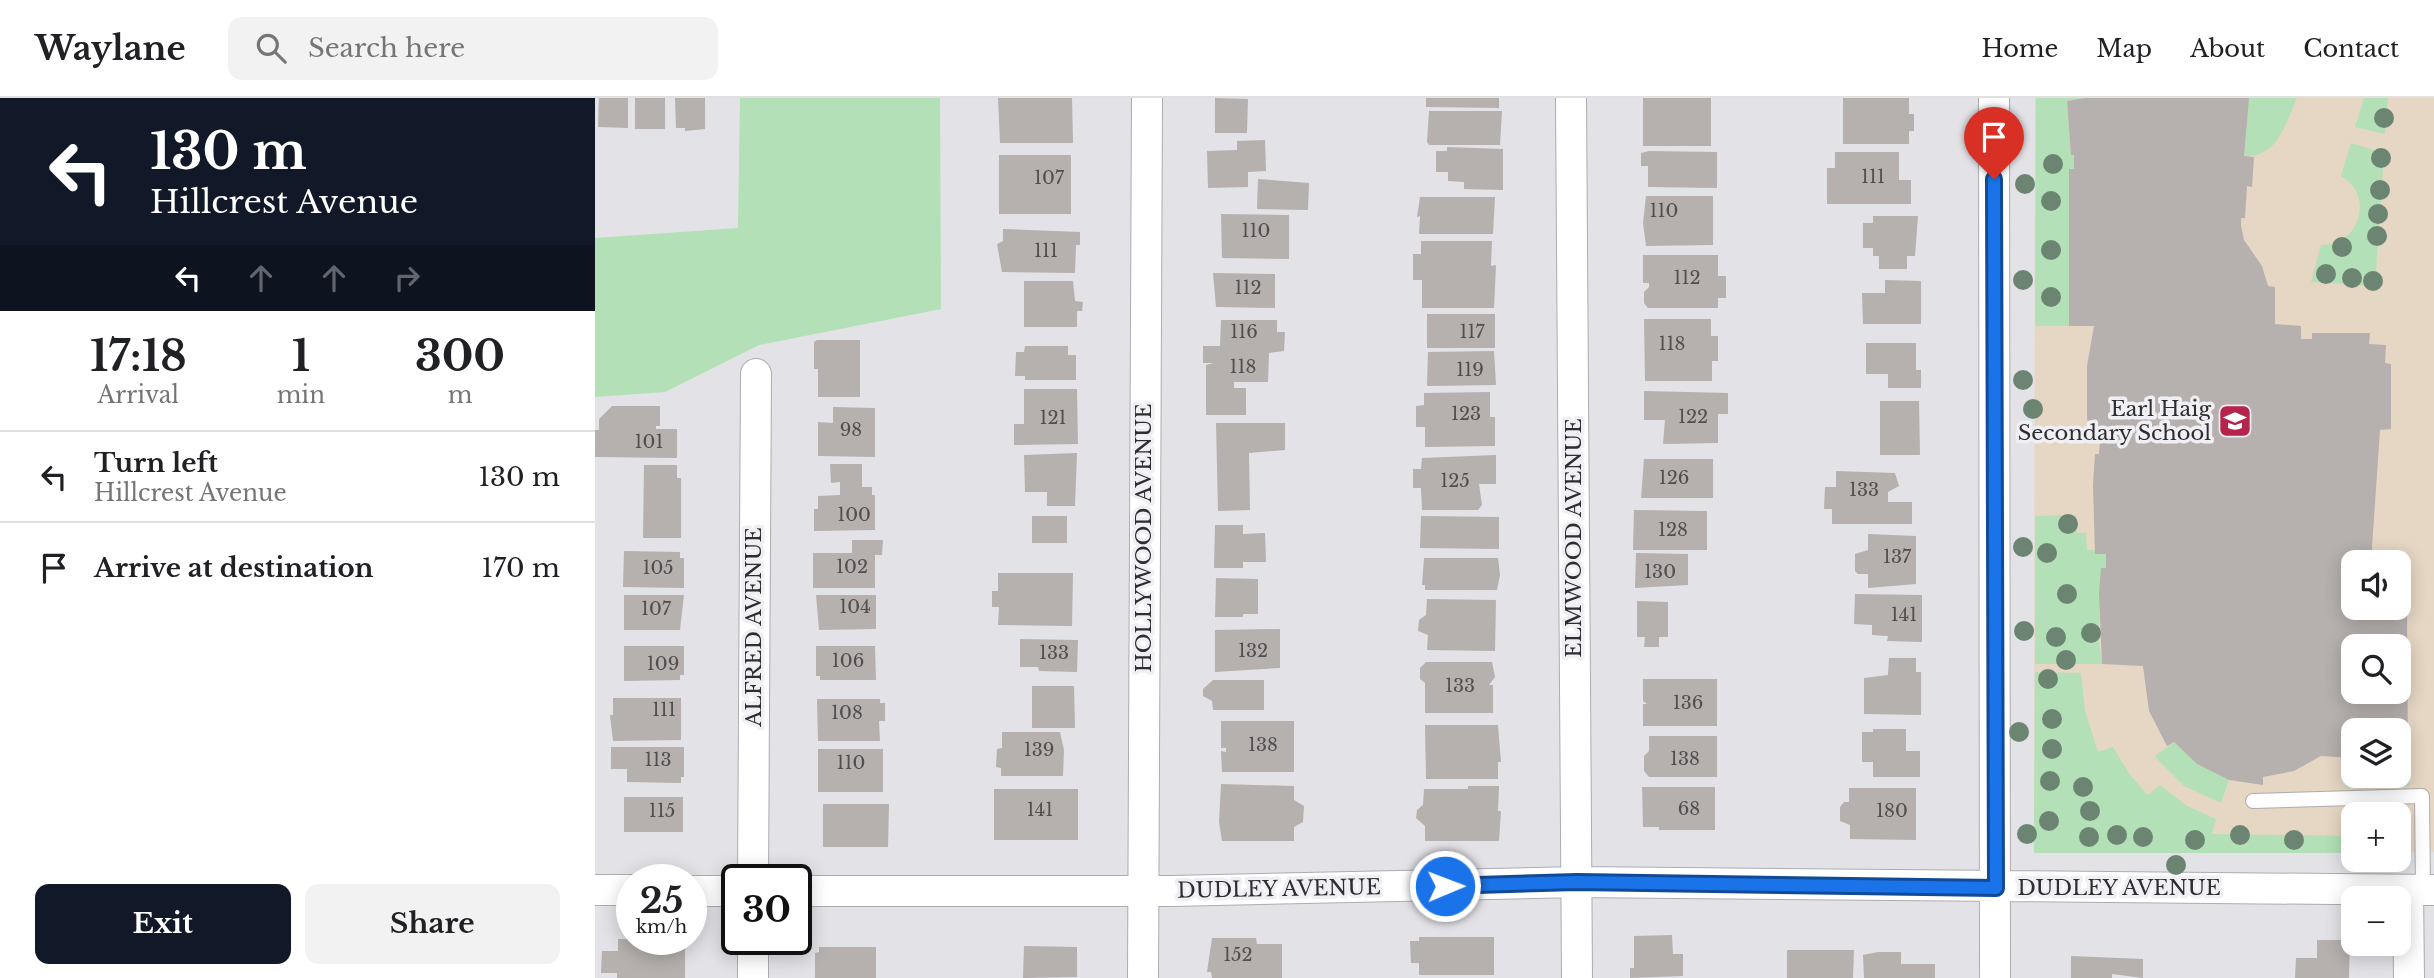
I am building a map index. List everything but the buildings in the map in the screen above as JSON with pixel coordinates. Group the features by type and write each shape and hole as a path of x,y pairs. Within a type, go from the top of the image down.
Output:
{"street":[{"name":"HOLLYWOOD AVENUE","path":"1143,978 1147,98"},
{"name":"ELMWOOD AVENUE","path":"1571,98 1577,978"},
{"path":"1994,98 1995,978"},
{"name":"ALFRED AVENUE","path":"753,864 756,374"},
{"name":"DUDLEY AVENUE","path":"812,891 1143,891 1577,882 2421,890"},
{"path":"595,890 616,890"},
{"path":"2409,978 2421,890"},
{"path":"753,955 753,978"}],"lane":[{"path":"2253,801 2421,796 2421,890"}],"shaded area":[{"name":"Earl Haig Secondary School","path":"2035,98 2434,98 2434,852 2411,852 2411,802 2341,802 2341,853 2034,853"}],"green space":[{"path":"740,98 940,98 941,309 759,345 665,392 595,397 595,238 738,228"},
{"path":"2036,98 2085,98 2067,101 2071,155 2074,155 2074,169 2069,170 2069,326 2035,326"},
{"path":"2248,98 2297,98 2279,138 2273,145 2256,155 2244,156"},
{"path":"2364,98 2388,98 2385,134 2355,127"},
{"path":"2351,143 2384,153 2375,286 2311,282 2321,245 2334,243 2345,237 2358,218 2358,195 2352,184 2341,176"},
{"path":"2076,515 2077,533 2086,533 2087,550 2095,550 2095,554 2106,554 2106,568 2101,568 2099,641 2102,664 2035,664 2035,516"},
{"path":"2035,672 2081,673 2085,711 2098,752 2113,747 2130,775 2148,795 2160,785 2187,806 2216,819 2212,834 2341,836 2341,853 2034,853"},
{"path":"2174,742 2197,764 2229,780 2221,803 2184,786 2155,756"}],"place":[{"name":"Earl Haig Secondary School","path":"2235,421"}],"route":[{"path":"1445,886 1577,882 1996,888 1994,179"}]}
